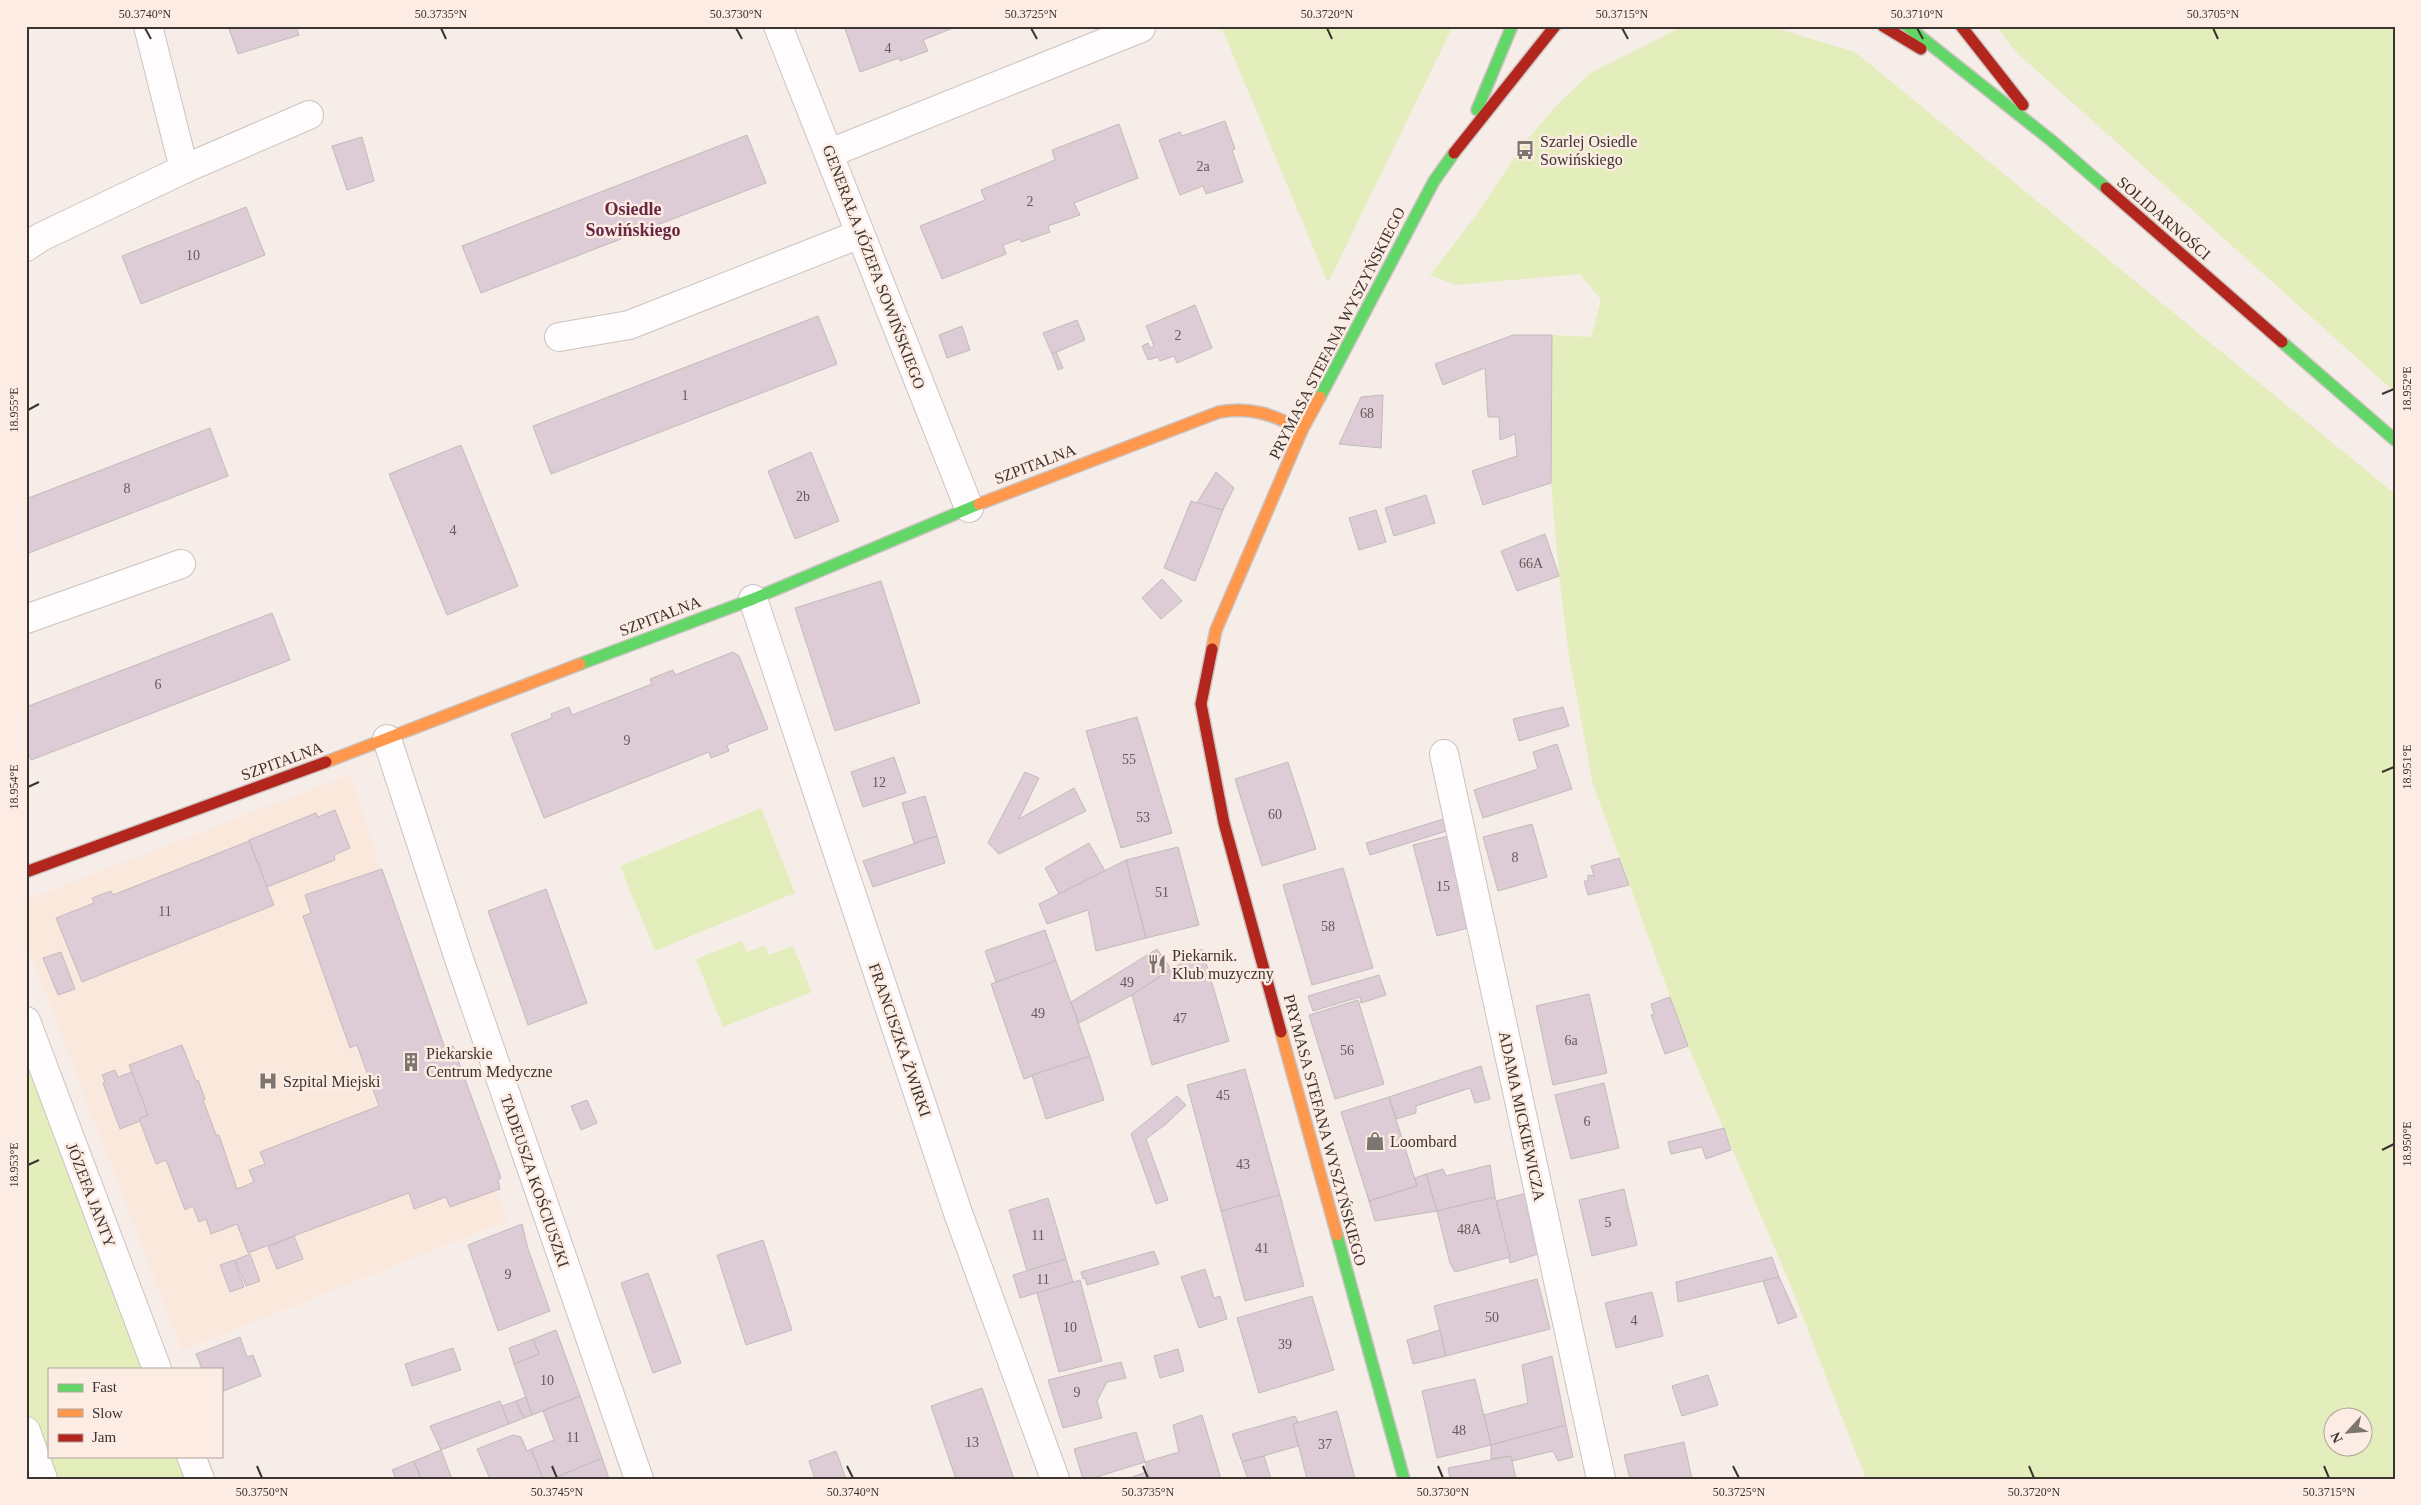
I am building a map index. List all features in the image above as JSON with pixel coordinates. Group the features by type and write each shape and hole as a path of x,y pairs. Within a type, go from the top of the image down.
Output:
{"street":[{"path":"148,26 184,169"},
{"name":"GENERAŁA JÓZEFA SOWIŃSKIEGO","path":"778,26 830,153 860,234 969,508"},
{"path":"1467,134 1512,26"},
{"name":"PRYMASA STEFANA WYSZYŃSKIEGO","path":"1467,134 1555,26"},
{"path":"1883,26 1980,84"},
{"name":"SOLIDARNOŚCI","path":"1908,26 2052,141 2395,440"},
{"path":"1961,26 2052,141"},
{"path":"830,153 1141,28"},
{"path":"1467,134 1560,39"},
{"name":"PRYMASA STEFANA WYSZYŃSKIEGO","path":"1404,1479 1224,823 1201,704 1216,630 1302,430 1434,181 1467,134 1513,60"},
{"path":"26,247 41,237 184,169 309,115"},
{"path":"559,337 629,325 860,234"},
{"name":"SZPITALNA","path":"26,872 387,739 753,599 969,508 1219,412 1240,407 1265,410 1302,430"},
{"path":"26,619 181,564"},
{"name":"FRANCISZKA ŻWIRKI","path":"753,599 958,1213 1055,1479"},
{"name":"TADEUSZA KOŚCIUSZKI","path":"387,739 459,959 639,1479"},
{"name":"ADAMA MICKIEWICZA","path":"1444,754 1601,1479"},
{"name":"JÓZEFA JANTY","path":"26,1021 157,1368"},
{"path":"26,1431 43,1479"},
{"path":"192,1458 200,1479"}],"shaded area":[{"name":"Szpital Miejski","path":"351,774 381,872 507,1221 182,1351 26,942 26,900"}],"green space":[{"path":"1221,26 1453,26 1328,283"},
{"path":"1683,26 1769,26 1855,52 2395,494 2395,1479 1866,1479 1790,1284 1688,1046 1593,784 1569,656 1559,576 1551,483 1552,335 1591,337 1601,300 1580,274 1456,285 1430,275 1477,214 1522,146 1555,107 1589,74"},
{"path":"1996,26 2395,26 2395,392 2017,53"},
{"path":"761,808 795,893 655,951 620,866"},
{"path":"742,941 747,952 765,946 769,955 793,946 812,992 723,1027 696,959"},
{"path":"26,1059 145,1368 48,1368 48,1458 180,1458 188,1479 51,1479 26,1406"}],"building":[{"path":"228,26 296,26 299,35 238,54"},
{"path":"844,26 958,26 923,40 928,51 900,61 899,58 860,72"},
{"path":"1225,121 1235,149 1232,150 1243,182 1206,194 1203,186 1180,195 1159,140 1180,132 1182,136"},
{"path":"1119,124 1138,178 1074,203 1080,215 1048,226 1050,232 1021,242 1020,239 1003,245 1006,254 942,279 920,226 985,200 981,190 1055,160 1052,150"},
{"path":"747,135 766,183 481,293 462,246"},
{"path":"362,137 374,181 347,190 332,146"},
{"path":"246,207 265,255 141,304 122,256"},
{"path":"1195,305 1212,348 1177,363 1174,356 1160,361 1158,357 1148,360 1142,346 1148,343 1150,348 1154,346 1146,326"},
{"path":"818,316 837,364 551,474 533,426"},
{"path":"1077,320 1085,340 1052,354 1043,333"},
{"path":"962,326 970,350 947,358 939,335"},
{"path":"1513,335 1552,335 1551,483 1483,505 1472,471 1517,456 1515,434 1500,440 1499,417 1488,417 1485,368 1443,385 1435,364"},
{"path":"1056,352 1063,368 1058,370 1052,354"},
{"path":"1383,395 1381,448 1339,444 1361,397"},
{"path":"210,428 228,476 26,554 26,499"},
{"path":"461,445 518,586 447,615 389,474"},
{"path":"811,452 839,521 795,539 768,471"},
{"path":"1216,472 1234,488 1223,510 1197,503"},
{"path":"1426,495 1435,523 1394,536 1385,508"},
{"path":"1191,501 1223,510 1195,581 1164,568"},
{"path":"1376,510 1386,542 1359,550 1349,518"},
{"path":"1545,534 1559,576 1517,591 1501,551"},
{"path":"1162,579 1182,601 1161,619 1142,598"},
{"path":"881,581 920,703 835,731 795,608"},
{"path":"272,613 290,660 31,760 26,747 26,707"},
{"path":"733,652 739,656 768,729 727,745 729,751 711,758 709,752 544,818 511,734 552,718 551,714 569,707 572,715 652,684 650,679 673,670 675,675"},
{"path":"1563,707 1569,726 1519,741 1513,719"},
{"path":"1137,717 1172,833 1121,848 1086,731"},
{"path":"1557,744 1572,789 1483,818 1474,790 1538,769 1533,752"},
{"path":"894,757 906,793 863,807 851,772"},
{"path":"1288,762 1316,849 1262,866 1235,779"},
{"path":"1025,772 1039,778 1019,819 1074,788 1086,811 999,854 988,843"},
{"path":"925,796 937,836 914,843 902,803"},
{"path":"335,810 350,848 334,855 335,860 267,887 249,840 316,813 318,817"},
{"path":"1453,816 1456,828 1370,855 1366,843"},
{"path":"1532,824 1547,877 1498,891 1483,837"},
{"path":"937,836 945,863 873,887 863,861"},
{"path":"1448,836 1472,927 1437,936 1413,845"},
{"path":"249,841 274,905 82,982 56,918 94,903 92,898 111,891 113,895"},
{"path":"1089,843 1105,871 1059,894 1045,868"},
{"path":"1178,847 1199,925 1146,938 1126,860"},
{"path":"1619,858 1629,885 1588,895 1584,881 1588,881 1588,875 1594,876 1591,866"},
{"path":"1126,860 1146,938 1096,951 1088,910 1047,924 1039,904"},
{"path":"1343,868 1373,968 1312,985 1283,885"},
{"name":"Piekarskie Centrum Medyczne","path":"382,869 445,1048 453,1046 501,1178 498,1180 500,1189 450,1207 446,1197 414,1209 409,1193 248,1253 237,1224 211,1234 206,1219 199,1222 193,1206 185,1210 166,1160 156,1164 139,1119 148,1115 129,1065 182,1045 196,1081 198,1080 205,1099 203,1100 216,1135 219,1135 237,1189 254,1182 249,1170 265,1164 260,1152 379,1106 357,1045 350,1048 303,916 311,913 305,895"},
{"path":"546,889 587,1003 528,1025 488,911"},
{"path":"1045,930 1056,961 996,982 985,951"},
{"path":"1157,949 1171,969 1132,995 1079,1023 1071,1002"},
{"path":"1202,949 1229,1041 1152,1065 1132,995"},
{"path":"61,952 75,989 58,995 43,958"},
{"path":"1056,961 1090,1056 1024,1079 991,984"},
{"path":"1379,975 1386,995 1361,1003 1360,997 1313,1011 1308,996"},
{"path":"1589,994 1607,1073 1553,1085 1536,1006"},
{"path":"1670,997 1688,1046 1665,1054 1651,1015 1654,1014 1651,1004"},
{"path":"1358,1000 1384,1084 1335,1099 1309,1015"},
{"path":"1090,1056 1104,1100 1046,1119 1032,1075"},
{"path":"1481,1066 1490,1099 1475,1103 1470,1088 1416,1106 1416,1113 1396,1119 1389,1097"},
{"path":"1245,1069 1280,1195 1221,1211 1187,1085"},
{"path":"115,1070 118,1077 132,1072 148,1115 139,1119 140,1121 120,1129 103,1083 105,1082 102,1075"},
{"path":"1604,1083 1619,1148 1571,1159 1555,1095"},
{"path":"1177,1096 1186,1105 1166,1124 1146,1139 1168,1200 1156,1204 1131,1134"},
{"path":"1389,1097 1417,1186 1369,1201 1341,1112"},
{"path":"587,1100 597,1123 581,1130 571,1106"},
{"path":"1724,1128 1731,1150 1706,1159 1702,1147 1671,1154 1668,1142"},
{"path":"1490,1165 1495,1197 1437,1211 1426,1174 1443,1169 1446,1176"},
{"path":"1426,1174 1437,1211 1375,1221 1369,1201 1417,1186 1415,1178"},
{"path":"1624,1189 1637,1245 1592,1256 1579,1200"},
{"path":"1527,1193 1541,1253 1510,1263 1496,1201"},
{"path":"1280,1195 1304,1286 1245,1301 1221,1211"},
{"path":"1495,1197 1510,1257 1455,1272 1450,1263 1437,1211"},
{"path":"1048,1198 1066,1259 1027,1271 1009,1210"},
{"path":"522,1224 528,1249 550,1311 498,1331 468,1245"},
{"path":"294,1236 303,1259 277,1269 268,1247"},
{"path":"763,1240 792,1330 746,1345 717,1255"},
{"path":"1154,1251 1159,1264 1087,1285 1085,1278 1083,1279 1081,1272"},
{"path":"250,1254 260,1281 246,1286 235,1260"},
{"path":"1772,1257 1779,1277 1678,1302 1676,1282"},
{"path":"1066,1259 1073,1282 1020,1298 1013,1275"},
{"path":"234,1260 244,1287 230,1292 220,1265"},
{"path":"1205,1269 1214,1298 1220,1296 1227,1319 1199,1328 1181,1277"},
{"path":"648,1273 681,1363 653,1373 621,1283"},
{"path":"1779,1277 1797,1317 1778,1324 1763,1281"},
{"path":"1537,1279 1550,1329 1446,1356 1434,1306"},
{"path":"1080,1280 1102,1361 1059,1372 1037,1293"},
{"path":"1652,1292 1663,1336 1616,1348 1605,1303"},
{"path":"1312,1296 1334,1370 1259,1393 1237,1318"},
{"path":"556,1330 580,1396 532,1415 514,1364 539,1354 533,1339"},
{"path":"1440,1330 1446,1356 1413,1364 1407,1340"},
{"path":"240,1337 247,1357 253,1355 261,1376 222,1392 222,1368 202,1368 196,1354"},
{"path":"533,1339 539,1354 514,1364 509,1348"},
{"path":"453,1348 461,1370 412,1386 405,1364"},
{"path":"1178,1349 1184,1371 1160,1378 1154,1356"},
{"path":"1552,1356 1566,1425 1491,1445 1484,1415 1528,1403 1522,1365"},
{"path":"1121,1362 1126,1378 1107,1382 1097,1401 1102,1418 1063,1428 1048,1380"},
{"path":"1708,1375 1718,1405 1682,1416 1672,1386"},
{"path":"1475,1379 1491,1445 1437,1458 1422,1391"},
{"path":"982,1388 1014,1479 956,1479 931,1406"},
{"path":"580,1396 602,1458 552,1479 543,1479 531,1449 554,1440 543,1411"},
{"path":"526,1397 532,1415 524,1418 516,1401"},
{"path":"500,1401 509,1424 441,1450 430,1426"},
{"path":"516,1401 524,1418 509,1424 502,1406"},
{"path":"1337,1411 1355,1479 1307,1479 1293,1424"},
{"path":"1202,1415 1221,1479 1169,1479 1168,1477 1150,1479 1145,1462 1179,1452 1173,1425"},
{"path":"1295,1416 1298,1422 1293,1424 1298,1446 1242,1462 1232,1434"},
{"path":"1566,1425 1573,1457 1558,1461 1553,1451 1512,1461 1511,1456 1491,1459 1491,1445"},
{"path":"1136,1432 1145,1462 1090,1479 1083,1479 1074,1449"},
{"path":"513,1435 521,1437 527,1451 531,1449 543,1479 490,1479 477,1449"},
{"path":"1684,1442 1692,1479 1630,1479 1624,1455"},
{"path":"441,1450 452,1479 421,1479 414,1461"},
{"path":"836,1451 846,1479 815,1479 809,1461"},
{"path":"1264,1456 1271,1479 1248,1479 1242,1462"},
{"path":"1511,1456 1516,1479 1450,1479 1448,1468"},
{"path":"602,1458 609,1479 554,1479 554,1478"},
{"path":"414,1461 421,1479 396,1479 392,1470"},
{"path":"1146,1472 1149,1479 1127,1479"}],"traffic: fast":[{"path":"1477,110 1512,26"},
{"path":"1907,26 2052,141 2106,188"},
{"path":"1320,397 1434,181 1454,153"},
{"path":"2282,342 2395,440"},
{"path":"580,664 753,599 979,504"},
{"path":"1337,1235 1404,1479"}],"traffic: slow":[{"path":"1212,649 1216,630 1302,430 1320,397"},
{"path":"979,504 1219,412 1242,410 1262,413 1302,430"},
{"path":"326,762 580,664"},
{"path":"1281,1032 1337,1235"}],"traffic: jam":[{"path":"1454,153 1555,26"},
{"path":"1883,26 1921,49"},
{"path":"1961,26 2023,105"},
{"path":"2106,188 2282,342"},
{"path":"1212,649 1201,704 1224,823 1281,1032"},
{"path":"26,872 326,762"}],"place":[{"name":"Szarlej Osiedle Sowińskiego","path":"1525,150"},
{"name":"Piekarnik. Klub muzyczny","path":"1157,964"},
{"name":"Piekarskie Centrum Medyczne","path":"411,1062"},
{"name":"Szpital Miejski","path":"268,1081"},
{"name":"Loombard","path":"1375,1141"}],"district":[{"name":"Osiedle Sowińskiego","path":"633,219"}]}
